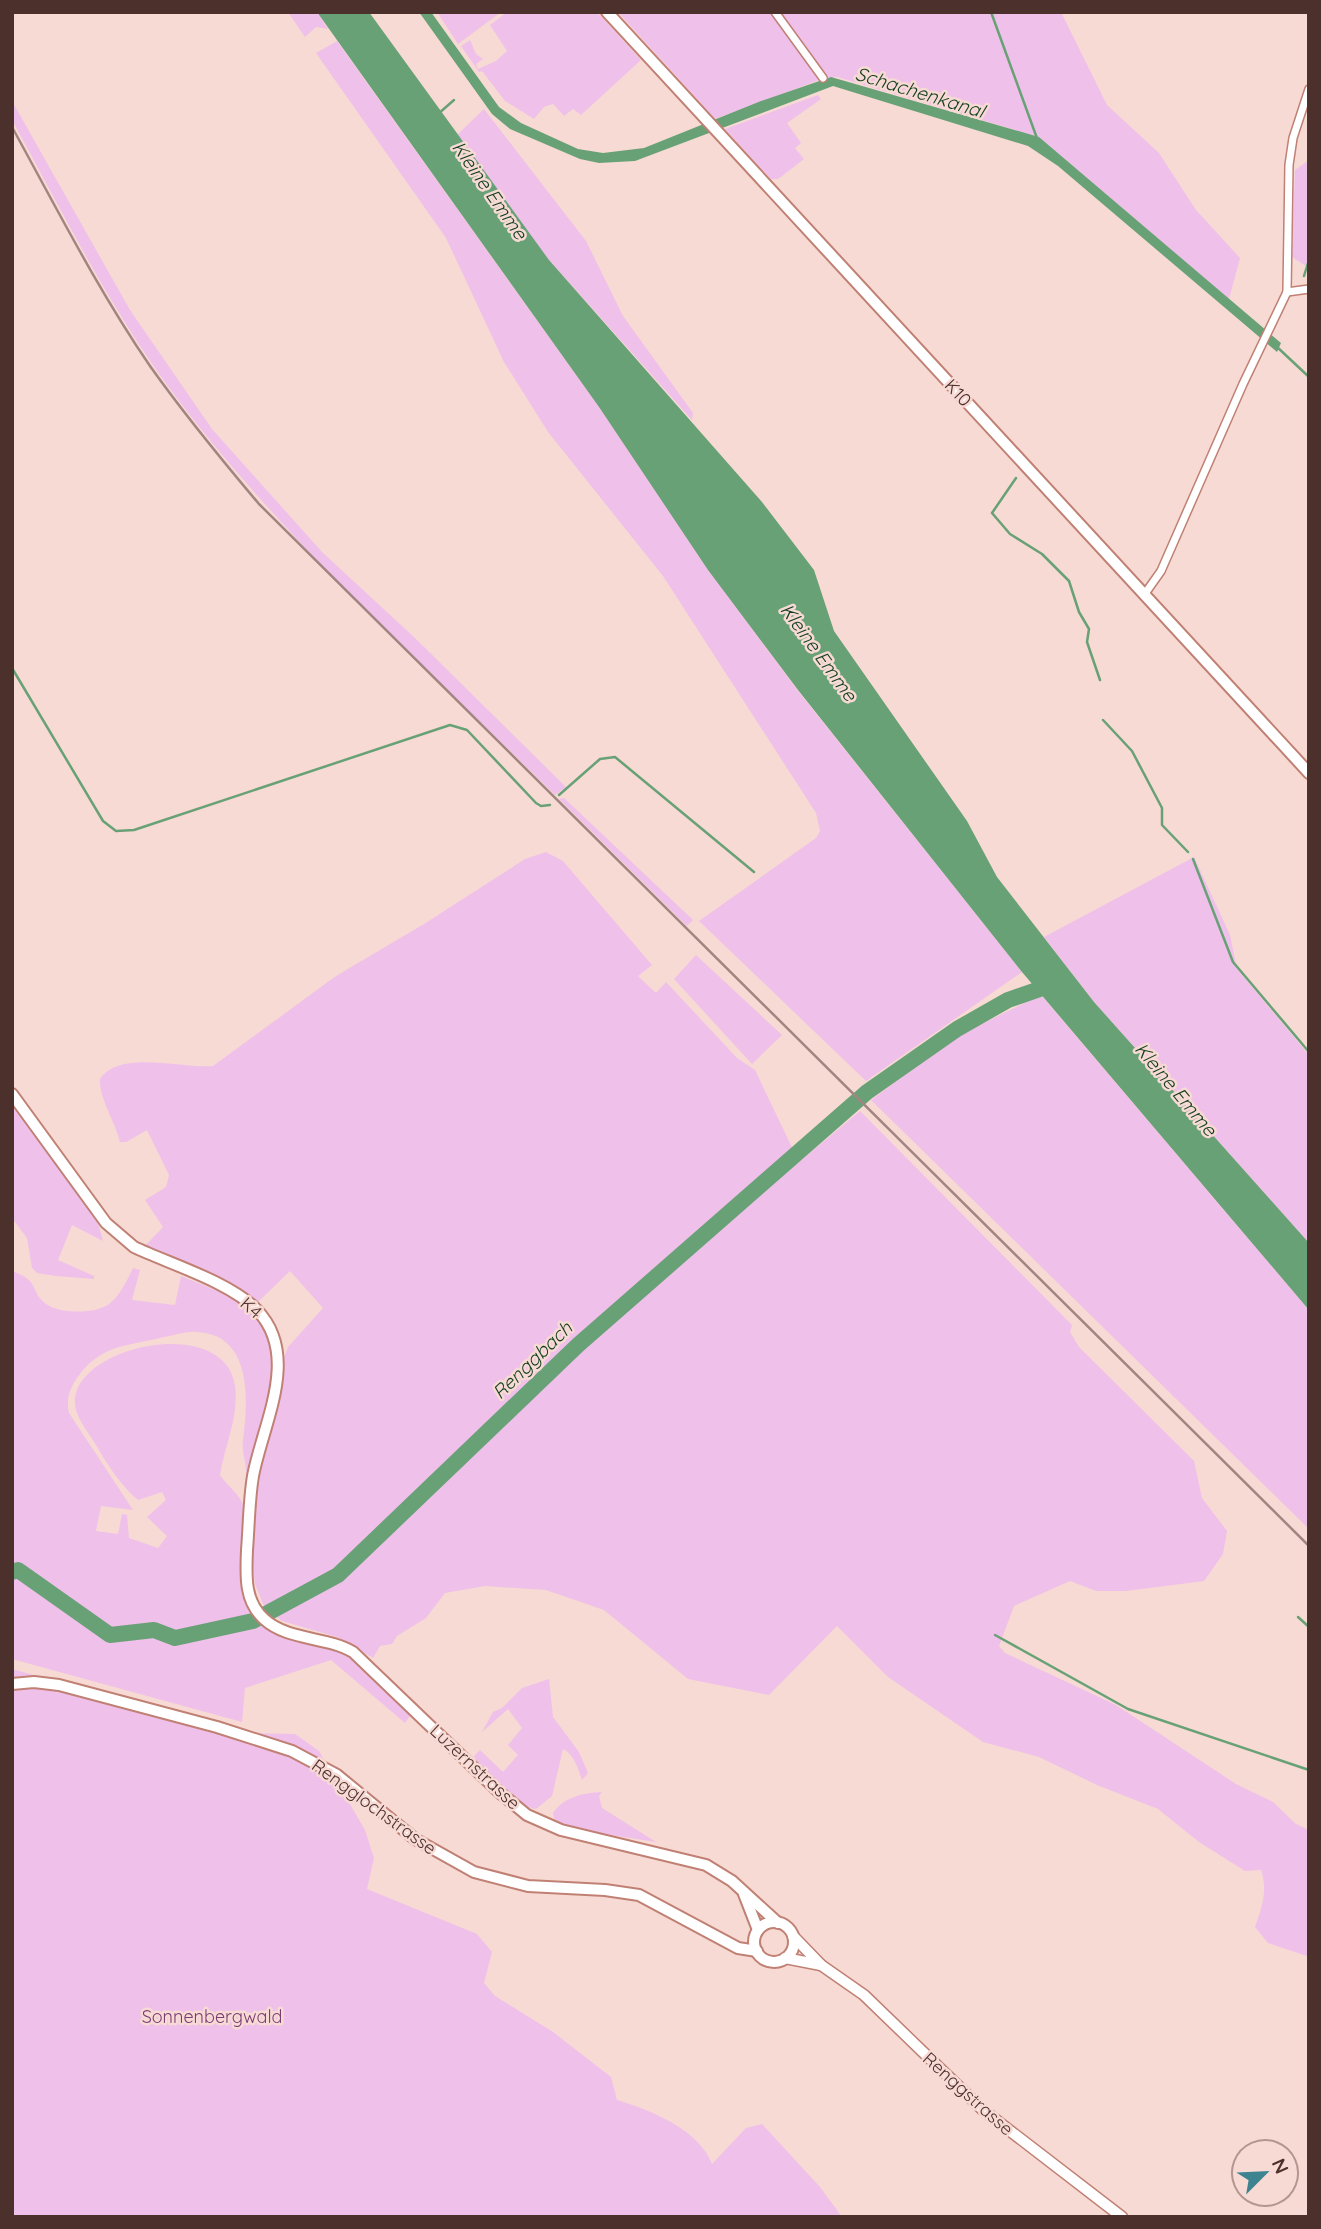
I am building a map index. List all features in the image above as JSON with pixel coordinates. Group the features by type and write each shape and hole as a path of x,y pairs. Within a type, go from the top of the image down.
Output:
{"main road":[{"name":"K10","path":"607,12 1309,773"},
{"name":"K4","path":"12,1094 103,1219 120,1237 144,1252 234,1293 256,1309 271,1331 276,1343 278,1369 251,1494 246,1581 250,1596 264,1619"},
{"name":"Luzernstrasse","path":"264,1619 284,1631 353,1652 499,1792 536,1820 574,1834 695,1861 728,1878 778,1923"},
{"name":"Rengglochstrasse","path":"12,1684 34,1682 58,1685 217,1727 292,1751 323,1766 415,1839 474,1872 528,1886 605,1890 639,1895 738,1948 757,1951"},
{"path":"729,1943 757,1932 766,1924 778,1923 788,1928 793,1936 793,1948 785,1958 770,1961 757,1951 757,1932 744,1894"},
{"name":"Renggstrasse","path":"793,1936 821,1965 848,1981 982,2110 1122,2217"},
{"name":"Renggstrasse","path":"785,1958 821,1965"}],"street":[{"path":"775,12 822,78"},
{"path":"1144,595 1161,571 1262,341 1287,292 1289,165 1293,138 1309,89"},
{"path":"1287,292 1309,289"}],"green space":[{"path":"288,12 317,12 328,29 316,27 305,37"},
{"path":"437,12 501,12 458,44"},
{"path":"507,12 597,12 641,60 581,115 573,109 564,116 553,104 544,107 534,119 505,101 482,71 479,72 461,46 470,40 476,54 483,59 476,64 478,69 496,61 507,51 490,25"},
{"path":"618,12 772,12 822,79 715,119"},
{"path":"777,12 1061,12 1107,105 1159,153 1196,210 1240,258 1229,299 1039,137 837,77 826,78"},
{"path":"337,41 599,407 708,570 798,691 1022,972 866,1081 699,921 816,838 820,831 816,813 663,576 548,432 504,362 446,238 316,53"},
{"path":"818,95 821,99 787,123 801,143 795,148 804,159 778,179 771,179 725,129"},
{"path":"12,101 130,310 212,429 322,552 415,638 566,787 555,795 355,599 258,497 213,444 147,357 106,291 12,120"},
{"path":"484,109 586,241 623,316 693,413 692,420 549,260 457,135"},
{"path":"1309,160 1309,268 1292,257 1295,170"},
{"path":"564,798 693,920 687,926 559,799"},
{"path":"546,852 563,861 652,965 638,976 656,993 666,982 737,1058 755,1070 799,1162 860,1111 1072,1325 1070,1332 1079,1347 1194,1461 1202,1498 1227,1531 1223,1554 1204,1581 1126,1591 1096,1591 1070,1581 1014,1606 999,1646 1005,1653 1116,1705 1236,1784 1273,1802 1296,1824 1309,1830 1307,1956 1268,1943 1255,1927 1264,1892 1261,1870 1245,1871 1199,1842 1158,1809 1097,1785 1039,1757 983,1742 888,1677 837,1626 769,1695 688,1679 604,1610 546,1590 485,1586 445,1593 426,1618 397,1636 392,1644 380,1646 373,1658 337,1637 282,1621 264,1606 255,1584 252,1560 255,1499 284,1358 288,1347 323,1308 290,1271 257,1303 145,1246 163,1227 145,1200 166,1187 169,1175 147,1130 126,1142 120,1142 102,1094 100,1079 109,1070 136,1062 213,1066 336,976 424,924 525,859"},
{"path":"1194,857 1230,935 1237,969 1309,1055 1309,1243 1094,1002 1044,937"},
{"path":"696,955 782,1035 752,1064 674,979"},
{"path":"1041,995 1309,1310 1309,1529 871,1100 961,1034"},
{"path":"12,1102 98,1223 103,1241 72,1225 58,1260 94,1276 94,1279 37,1273 32,1268 27,1238 12,1218"},
{"path":"133,1268 140,1270 132,1300 175,1305 181,1276 228,1296 252,1313 264,1329 270,1349 270,1394 248,1482 245,1482 245,1389 243,1372 229,1345 215,1336 188,1332 113,1349 94,1359 85,1367 72,1387 68,1399 69,1413 133,1510 101,1506 96,1531 118,1534 122,1514 127,1515 129,1538 158,1548 167,1536 147,1517 166,1500 162,1492 138,1500 115,1474 77,1414 75,1403 81,1383 97,1367 120,1354 148,1346 176,1344 202,1349 222,1361 234,1381 236,1393 232,1428 220,1475 237,1495 244,1509 240,1575 245,1601 252,1614 271,1630 331,1648 353,1659 411,1714 405,1723 331,1660 245,1688 242,1722 12,1659 12,1271 31,1282 46,1304 60,1310 78,1311 96,1310 113,1301"},
{"name":"Sonnenbergwald","path":"12,1669 241,1733 295,1734 319,1751 365,1830 374,1858 367,1889 477,1934 492,1952 484,1983 495,1996 553,2032 611,2077 617,2100 658,2115 685,2131 706,2152 712,2164 746,2128 762,2124 820,2187 842,2217 12,2217"},
{"path":"549,1679 553,1717 579,1752 588,1773 582,1780 573,1758 563,1749 552,1796 536,1809 520,1803 502,1788 474,1756 480,1750 503,1772 518,1755 508,1745 522,1728 508,1709 482,1732 493,1712 502,1708 522,1688"},
{"path":"602,1792 599,1796 602,1808 656,1842 578,1830 555,1822 553,1813 563,1803 581,1795"}],"water":[{"name":"Kleine Emme","path":"317,12 369,12 549,260 762,502 814,570 834,631 967,821 997,877 1094,1002 1309,1243 1309,1310 1022,972 798,690 708,570 599,407"},
{"path":"419,12 431,12 499,107 521,123 578,149 603,153 644,148 761,101 831,77 1039,137 1281,343 1277,352 1058,166 1028,146 833,86 635,161 599,163 580,159 510,129 492,114"}],"waterway":[{"path":"991,12 1038,141"},
{"path":"438,114 454,100"},
{"path":"1304,276 1309,260"},
{"name":"Schachenkanal","path":"1276,346 1309,377"},
{"path":"1016,478 992,513 1010,534 1042,554 1069,581 1079,612 1089,629 1087,642 1100,680"},
{"path":"12,668 103,821 116,831 134,830 450,725 467,730 536,803 541,806 550,805"},
{"path":"1103,720 1132,751 1162,808 1162,825 1188,852"},
{"path":"559,795 600,759 615,757 754,872"},
{"path":"1193,859 1233,962 1309,1052"},
{"name":"Renggbach","path":"12,1572 18,1570 110,1635 154,1630 175,1638 253,1621 338,1575 578,1345 867,1092 957,1029 1008,1000 1057,983"},
{"path":"1298,1617 1309,1627"},
{"path":"995,1635 1128,1709 1309,1770"}],"railway":[{"path":"12,127 78,248 131,337 176,401 259,504 1309,1546"}]}
